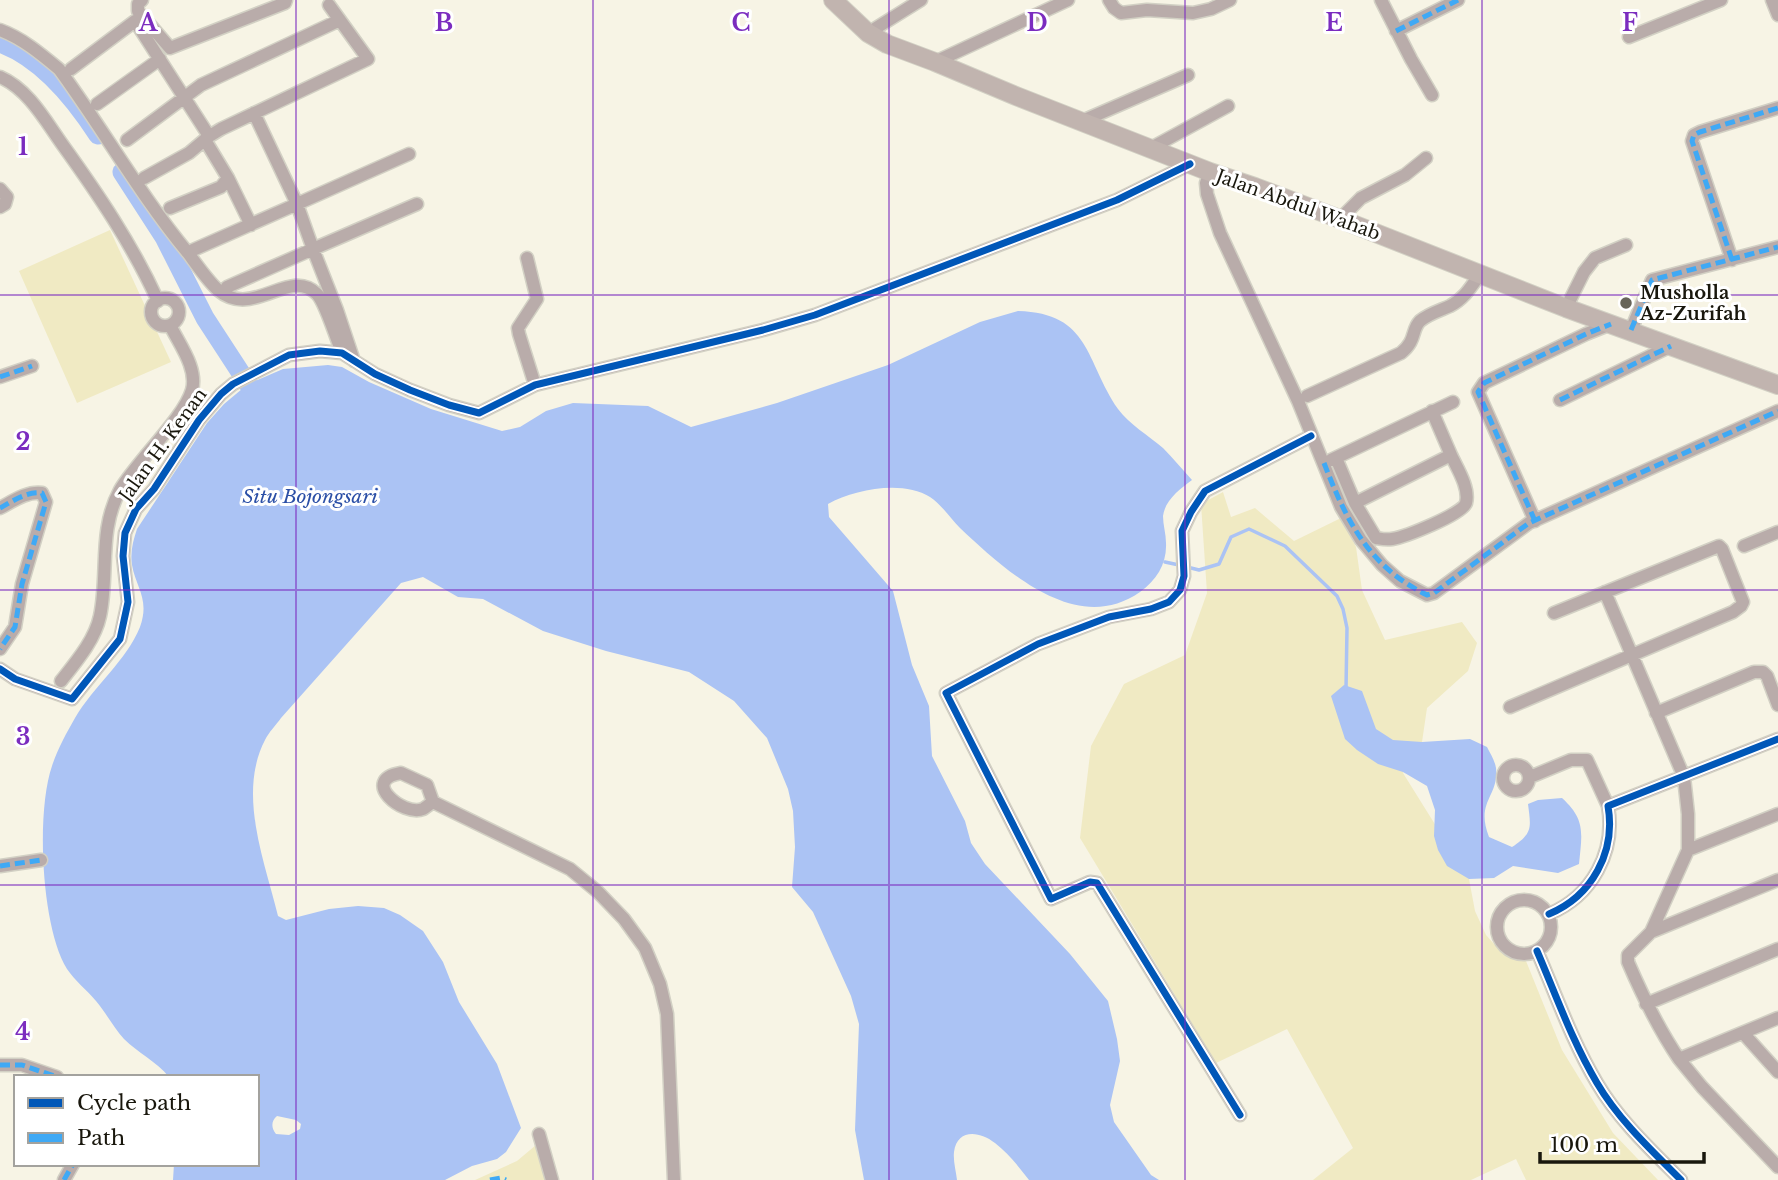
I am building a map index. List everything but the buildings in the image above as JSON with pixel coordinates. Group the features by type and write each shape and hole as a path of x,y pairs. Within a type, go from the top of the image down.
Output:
{"street":[{"path":"142,0 138,4 138,11 170,48 285,3 286,0"},
{"name":"Jalan Abdul Wahab","path":"832,0 867,33 887,44 1210,172 1340,219 1566,308 1778,385"},
{"path":"867,33 921,0"},
{"path":"935,62 1068,0"},
{"path":"1109,0 1114,8 1122,13 1147,10 1193,13 1211,9 1230,0"},
{"path":"1381,0 1432,95"},
{"path":"1396,31 1458,0"},
{"path":"1629,37 1721,0"},
{"path":"1772,0 1778,15"},
{"path":"144,178 189,153 207,138 254,113 368,59 329,5"},
{"path":"127,140 201,85 340,20"},
{"path":"71,69 135,21 207,138 251,225"},
{"path":"0,30 39,52 59,69 168,229 218,289 230,298 246,301 295,285 310,289 319,295 342,353 375,374 410,390 479,413 534,385 800,320 1117,200 1190,164"},
{"path":"97,104 160,59"},
{"path":"1080,122 1188,75"},
{"path":"0,77 10,81 28,97 113,215 158,300"},
{"path":"1151,148 1228,106"},
{"path":"1732,260 1692,141 1694,135 1700,132 1778,108"},
{"path":"254,113 297,204 355,361"},
{"path":"193,250 409,154"},
{"path":"1340,219 1361,198 1405,175 1426,158"},
{"path":"1210,172 1206,183 1207,194 1220,233 1283,367 1311,436 1330,460 1376,538 1395,539 1448,517 1463,508 1467,499 1463,481 1432,411"},
{"path":"170,208 221,187 228,178"},
{"path":"0,189 7,197 5,204 0,207"},
{"path":"227,287 417,204"},
{"path":"1566,308 1584,272 1595,258 1626,245"},
{"path":"1631,330 1652,280 1778,247"},
{"path":"527,258 537,299 519,328 519,334 534,385"},
{"path":"1307,396 1402,353 1413,340 1415,328 1422,319 1458,301 1480,274"},
{"path":"169,299 178,308 179,316 170,325 160,325 153,318 152,309 158,300 169,299"},
{"path":"1535,521 1478,392 1484,383 1611,324"},
{"path":"61,681 90,640 100,618 108,518 120,490 192,391 194,375 170,325"},
{"path":"1560,400 1671,346"},
{"name":"Jalan H. Kenan","path":"0,669 15,679 72,699 120,639 124,629 128,602 123,556 125,533 136,509 154,489 199,420 233,384 267,365 289,355 320,351 342,353"},
{"path":"0,377 32,366"},
{"path":"1330,460 1453,402"},
{"path":"1330,460 1341,507 1361,540 1400,582 1427,595 1434,593 1535,521 1778,411"},
{"path":"1240,1115 1097,883 1090,882 1051,899 946,693 1038,645 1109,617 1151,609 1169,602 1180,590 1184,576 1182,531 1205,491 1311,436"},
{"path":"1355,503 1451,455"},
{"path":"0,508 37,491 46,502 22,584 15,627 0,649"},
{"path":"1744,546 1778,532"},
{"path":"1510,707 1733,612 1743,602 1722,549 1715,547 1554,613"},
{"path":"1605,592 1684,777 1688,814 1688,850 1651,932 1628,956 1628,962 1646,1004 1679,1059 1778,1167"},
{"path":"1657,713 1754,672 1763,672 1767,676 1778,705"},
{"path":"1608,806 1778,738"},
{"path":"1530,777 1571,760 1587,760 1608,806 1609,836 1604,860 1585,888 1572,901 1549,914"},
{"path":"433,802 570,869 598,892 624,919 645,948 660,984 667,1014 674,1180"},
{"path":"1688,850 1778,814"},
{"path":"0,866 41,860"},
{"path":"1651,932 1778,880"},
{"path":"1531,900 1542,905 1549,914 1551,935 1546,944 1537,951 1526,954 1514,952 1504,946 1498,936 1500,913 1508,904 1531,900"},
{"path":"1646,1004 1778,949"},
{"path":"1537,951 1572,1034 1597,1083 1634,1131 1681,1180"},
{"path":"1679,1059 1778,1018"},
{"path":"1743,1033 1778,1072"},
{"path":"0,1065 22,1065 51,1075"},
{"path":"539,1135 552,1180"}],"shaded area":[{"path":"110,230 171,362 77,403 19,271"},
{"path":"1223,492 1231,517 1255,508 1294,541 1341,518 1356,547 1362,590 1385,640 1462,622 1477,643 1468,671 1427,708 1422,742 1403,773 1469,879 1475,911 1486,935 1503,954 1526,961 1562,1050 1613,1133 1658,1180 1526,1180 1516,1159 1471,1180 1313,1180 1353,1148 1287,1029 1216,1063 1080,838 1091,746 1124,684 1185,655 1207,593 1201,504"},
{"path":"536,1145 546,1180 475,1180 517,1161"}],"water":[{"name":"Situ Bojongsari","path":"1018,311 1060,320 1073,330 1083,343 1118,409 1133,425 1163,448 1192,480 1174,495 1164,510 1166,550 1163,564 1156,576 1140,592 1116,604 1091,607 1067,603 1020,579 978,545 934,500 919,492 879,489 852,494 828,504 829,517 893,591 912,665 929,706 932,756 965,821 971,843 985,864 1070,954 1108,1001 1120,1061 1110,1105 1114,1122 1151,1175 1159,1180 1029,1180 995,1143 983,1136 970,1134 964,1135 956,1144 954,1155 957,1180 864,1180 855,1130 859,1024 851,996 813,912 792,887 795,847 793,811 788,789 767,738 734,701 689,672 606,651 543,631 483,599 458,597 423,577 401,583 268,734 257,761 253,783 256,828 278,916 286,920 329,909 358,906 384,908 423,931 443,962 459,1002 497,1064 521,1128 506,1152 497,1159 472,1166 445,1180 173,1180 174,1166 259,1166 259,1075 167,1075 124,1039 96,1001 70,973 58,950 51,926 44,869 44,811 52,766 66,735 82,707 127,651 140,627 143,601 131,560 137,529 207,423 248,384 283,369 328,365 342,367 431,409 502,431 520,427 546,411 573,403 648,406 691,427 777,403 888,365 980,322","holes":["277,1116 296,1120 301,1124 300,1129 289,1135 276,1134 273,1129"]},
{"path":"1344,685 1362,691 1376,729 1393,740 1422,742 1470,739 1487,747 1496,768 1496,778 1485,815 1489,837 1512,847 1524,838 1529,829 1528,804 1538,800 1562,798 1579,820 1579,864 1558,873 1513,866 1494,878 1469,879 1447,866 1434,836 1435,810 1427,786 1403,772 1378,764 1345,739 1331,696"}],"waterway":[{"path":"0,43 30,58 56,81 98,135"},
{"path":"122,172 164,237 205,318 248,384"},
{"path":"1187,567 1199,570 1219,564 1231,537 1249,529 1285,546 1337,596 1343,609 1347,628 1346,689"},
{"path":"1165,562 1179,565"}],"marked path":[{"path":"1396,31 1458,0"},
{"path":"1732,260 1692,141 1694,135 1700,132 1778,108"},
{"path":"1631,330 1652,280 1778,247"},
{"path":"1535,521 1478,392 1484,383 1611,324"},
{"path":"1560,400 1671,346"},
{"path":"0,377 32,366"},
{"path":"1324,463 1341,504 1362,540 1390,571 1427,595 1434,593 1529,523 1778,411"},
{"path":"0,508 20,497 36,493 42,493 46,502 22,584 15,627 0,649"},
{"path":"0,866 41,860"},
{"path":"0,1065 22,1065 51,1075"},
{"path":"64,1180 72,1166"},
{"path":"490,1180 506,1180"}],"cycle path":[{"path":"0,669 15,679 72,699 120,639 128,602 123,556 125,533 136,509 154,489 199,420 221,394 233,384 289,355 320,351 342,353 375,374 410,390 479,413 535,385 815,315 1117,200 1190,164"},
{"path":"1240,1115 1097,883 1090,882 1051,899 946,693 1038,644 1109,617 1151,609 1169,602 1180,590 1184,576 1182,531 1205,491 1311,436"},
{"path":"1549,914 1577,896 1598,870 1608,840 1608,806 1778,739"},
{"path":"1537,951 1572,1034 1605,1096 1625,1122 1681,1180"}],"place":[{"name":"Musholla Az-Zurifah","path":"1626,303"}]}
